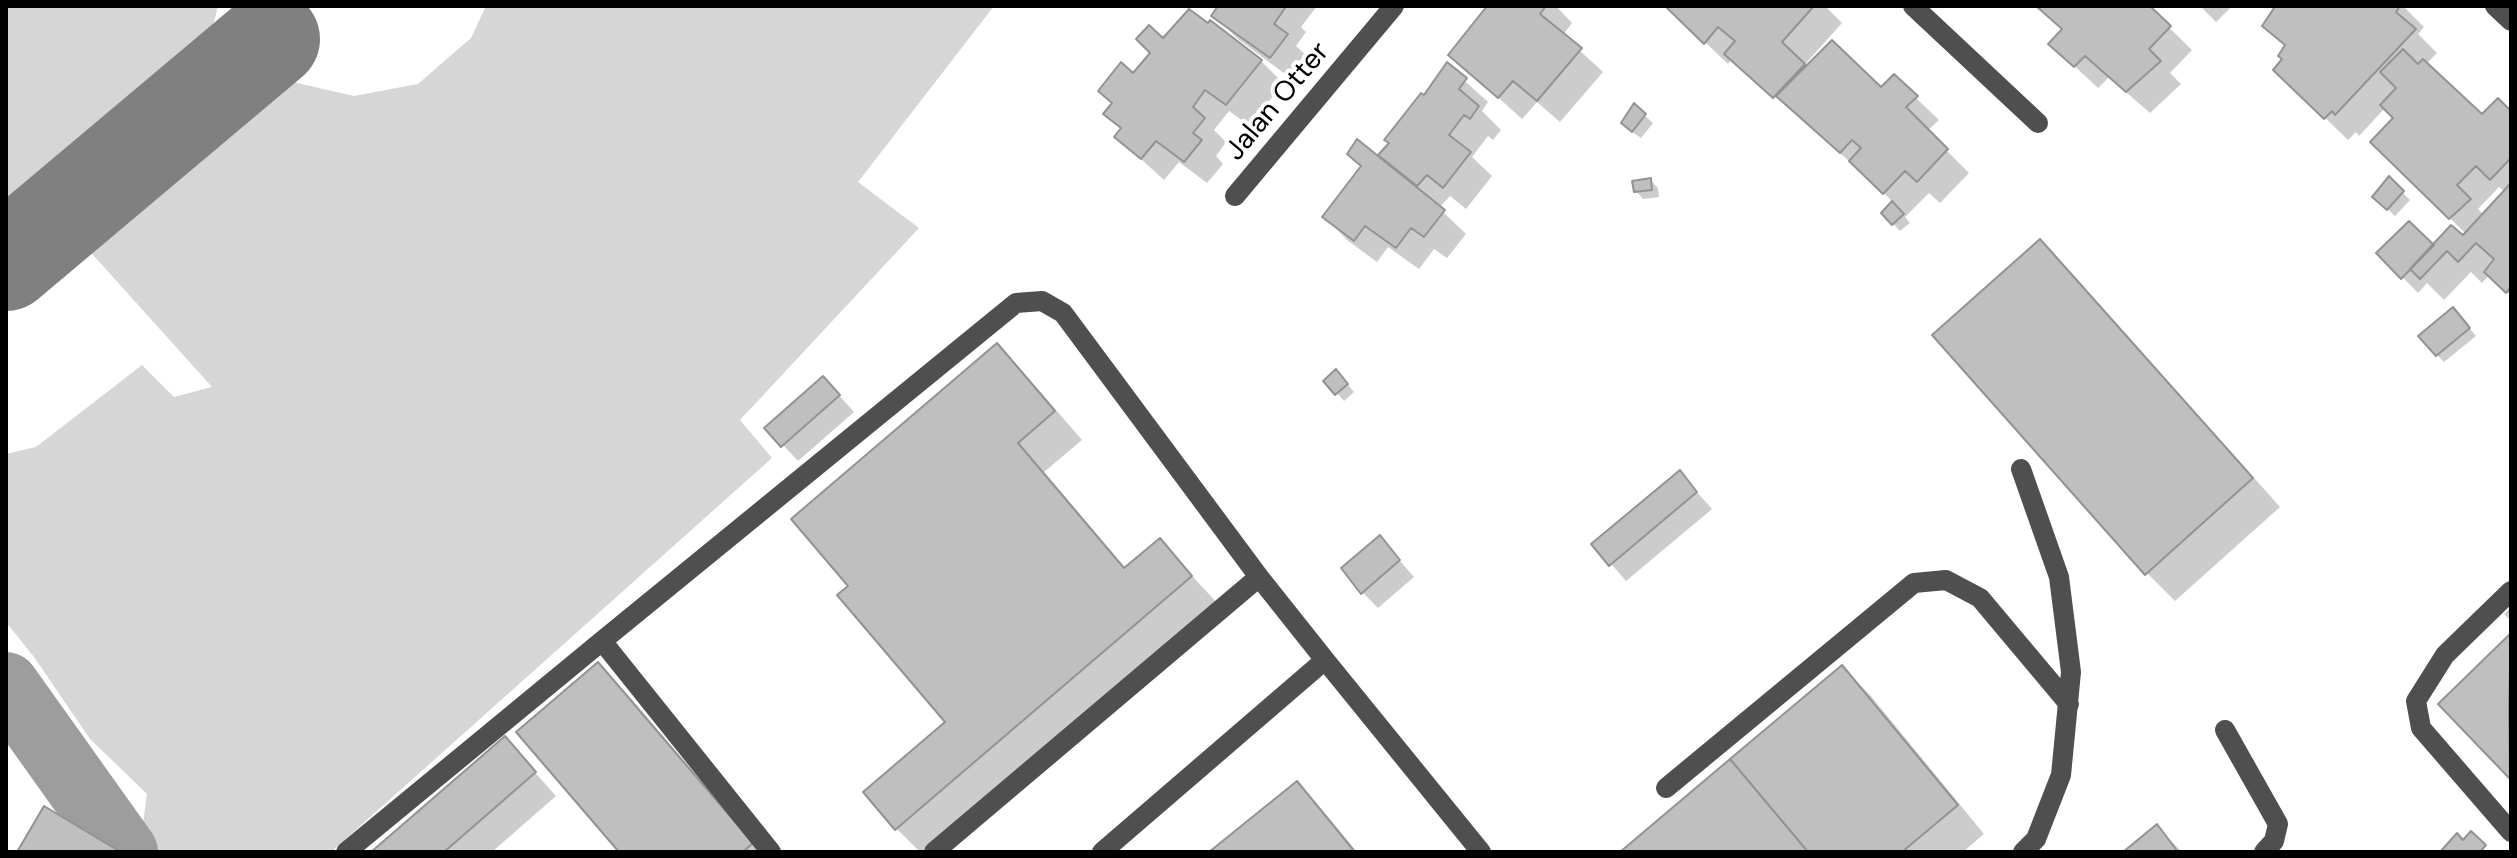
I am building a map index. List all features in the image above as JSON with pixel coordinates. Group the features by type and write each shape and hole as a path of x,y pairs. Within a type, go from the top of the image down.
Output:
{"street":[{"name":"Jalan Otter","path":"1235,196 1394,6"},
{"path":"1913,6 2038,123"},
{"path":"2495,6 2511,21"},
{"path":"346,852 1016,303 1042,301 1063,313 1259,577 1481,852"},
{"path":"2021,469 2059,577 2071,672 2061,775 2036,839 2023,852"},
{"path":"934,852 1259,577"},
{"path":"1666,788 1914,583 1946,580 1980,598 2069,704"},
{"path":"2511,591 2445,655 2416,701 2421,728 2511,832"},
{"path":"602,641 771,852"},
{"path":"1102,852 1325,660"},
{"path":"2225,730 2278,824 2274,841 2264,852"}],"shaded area":[{"path":"6,6 218,6 213,26 184,59 6,208"},
{"path":"486,6 994,6 858,182 919,228 740,420 772,458 331,852 151,852 142,831 147,794 90,739 6,622 6,454 36,447 142,365 174,397 212,387 76,236 240,96 284,80 354,96 418,84 471,38"}],"building":[{"path":"1218,6 1282,6 1285,8 1274,24 1288,34 1270,58 1211,16"},
{"path":"1487,6 1546,6 1540,14 1582,48 1537,101 1513,81 1498,98 1448,55"},
{"path":"1665,6 1814,6 1782,42 1805,64 1773,98 1724,54 1735,41 1718,27 1704,44"},
{"path":"2036,6 2150,6 2171,26 2149,49 2161,61 2126,92 2085,56 2074,67 2048,44 2062,29"},
{"path":"2271,6 2400,6 2396,12 2416,29 2335,115 2332,111 2324,119 2273,70 2282,59 2278,56 2285,45 2262,26 2274,8"},
{"path":"1189,9 1208,23 1210,20 1262,60 1226,105 1205,90 1193,107 1205,118 1193,133 1202,140 1184,162 1156,141 1141,159 1114,137 1121,128 1103,114 1112,103 1098,91 1121,62 1133,73 1150,53 1136,39 1149,25 1163,38"},
{"path":"1832,40 1881,87 1894,74 1918,96 1906,107 1948,149 1917,182 1905,171 1883,194 1849,161 1861,148 1852,140 1840,153 1776,96"},
{"path":"2403,49 2418,64 2423,59 2482,114 2498,98 2511,111 2511,158 2490,180 2476,166 2457,185 2471,199 2449,219 2370,142 2393,118 2380,105 2396,88 2380,72"},
{"path":"1447,62 1467,78 1459,89 1479,106 1470,119 1464,115 1449,135 1471,152 1443,188 1427,175 1417,186 1378,155 1389,143 1384,140 1421,93 1424,95"},
{"path":"1634,103 1646,114 1632,132 1621,123"},
{"path":"1357,139 1445,210 1424,237 1411,228 1396,248 1365,226 1354,241 1322,217 1361,166 1347,154"},
{"path":"2389,176 2404,191 2387,210 2372,197"},
{"path":"1651,178 1652,190 1634,192 1632,181"},
{"path":"2511,183 2511,287 2506,293 2484,272 2494,259 2476,243 2458,262 2447,251 2420,279 2410,269 2451,225 2463,235"},
{"path":"1892,201 1904,214 1892,225 1881,213"},
{"path":"2409,221 2434,245 2401,279 2376,253"},
{"path":"2040,239 2253,478 2145,575 1932,335"},
{"path":"2453,307 2470,328 2436,356 2418,336"},
{"path":"997,343 1055,411 1018,443 1124,568 1160,538 1192,576 895,830 863,792 945,722 837,595 848,586 791,519"},
{"path":"1336,369 1348,384 1335,395 1323,381"},
{"path":"823,376 840,395 781,447 764,428"},
{"path":"1680,470 1697,492 1609,566 1591,544"},
{"path":"1380,535 1400,560 1361,594 1341,568"},
{"path":"2511,633 2509,707 2510,779 2438,704"},
{"path":"598,662 753,843 743,852 619,852 516,732"},
{"path":"1842,665 1958,805 1902,852 1808,852 1730,759"},
{"path":"505,736 536,772 444,852 371,852"},
{"path":"1730,759 1808,852 1620,852"},
{"path":"1297,781 1355,852 1209,852"},
{"path":"44,806 119,851 119,852 17,852"},
{"path":"2157,824 2178,852 2123,852"},
{"path":"2471,831 2486,845 2480,852 2440,852 2457,833 2463,840"}],"waterway":[{"path":"6,685 125,852"}],"taxiway":[{"path":"6,262 271,39"}]}
